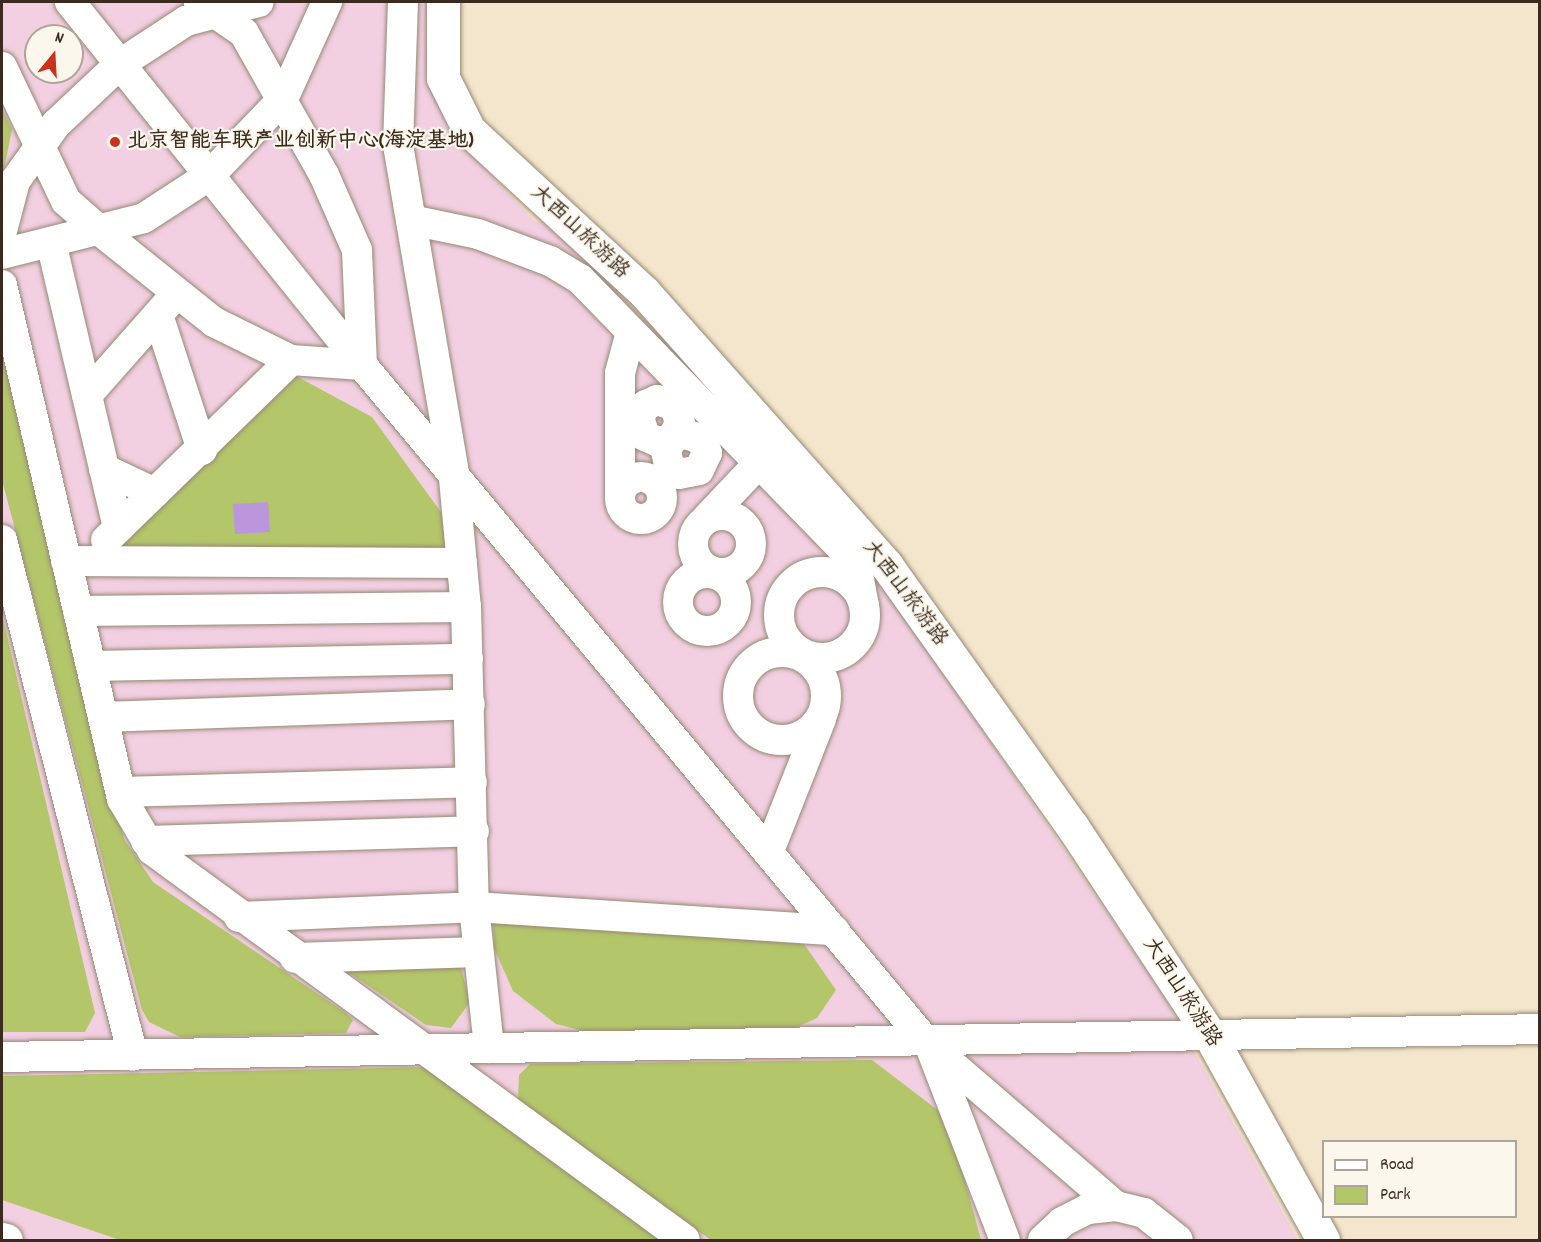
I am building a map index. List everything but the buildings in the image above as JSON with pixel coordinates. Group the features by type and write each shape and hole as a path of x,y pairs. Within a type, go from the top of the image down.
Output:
{"street":[{"path":"70,2 362,365 453,468 928,1044 1116,1206"},
{"path":"2,231 15,181 42,143 120,64 207,7 259,2"},
{"path":"2,254 144,218 210,175 283,99 327,2"},
{"path":"404,2 398,145 453,468 466,607 474,831 474,907 489,1048"},
{"name":"大西山旅游路","path":"443,2 443,78 469,130 644,292 887,566 1072,826 1209,1034 1323,1240"},
{"path":"207,7 244,33 283,99 357,250 362,365"},
{"path":"2,67 42,143 66,201 99,230 214,322 291,360 362,365"},
{"path":"411,220 478,234 550,261 580,279 856,564 864,606 863,630 849,649 827,659 803,654 773,652 748,667 738,695 740,709 747,722 771,738 800,736 822,716"},
{"path":"51,242 118,528"},
{"path":"2,285 75,561 78,611 121,792 146,840 173,870 685,1240"},
{"path":"87,395 177,292"},
{"path":"158,315 202,450"},
{"path":"620,497 620,372 631,332"},
{"path":"75,561 118,528 202,450 291,360"},
{"path":"672,439 658,442 641,431 639,417 651,401 677,380"},
{"path":"707,518 736,518 751,538 745,562 731,572 714,572 693,552 694,532 707,518 758,464"},
{"path":"104,469 155,493"},
{"path":"2,540 133,1056"},
{"path":"75,561 462,563"},
{"path":"769,851 822,716 826,689 803,654 788,641 779,623 779,609 791,585 802,576 830,573 852,585 864,606"},
{"path":"78,611 466,607"},
{"path":"91,666 468,659"},
{"path":"103,717 470,704"},
{"path":"121,792 472,782"},
{"path":"146,840 474,831"},
{"path":"238,917 474,907 834,930"},
{"path":"295,958 478,952"},
{"path":"2,1057 426,1052 489,1048 928,1044 1209,1034 1539,1029"},
{"path":"928,1044 1005,1240"},
{"path":"1043,1240 1062,1222 1088,1209 1116,1206 1144,1213 1178,1240"},
{"path":"2,1239 6,1240"}],"shaded area":[{"path":"2,2 429,2 431,88 449,130 535,222 551,221 866,559 1162,993 1298,1240 2,1240"}],"green space":[{"path":"2,109 12,129 2,180"},
{"path":"2,327 124,839 153,882 346,1013 353,1020 346,1033 180,1037 149,1022 142,1010 2,480"},
{"path":"296,376 372,417 443,515 445,550 113,550"},
{"path":"2,614 95,1013 85,1032 2,1032"},
{"path":"493,919 804,944 836,990 817,1018 795,1028 591,1033 556,1024 513,991 494,948"},
{"path":"460,964 470,1002 451,1028 426,1025 341,967"},
{"path":"872,1060 948,1118 981,1240 711,1240 532,1115 518,1099 519,1075 530,1064"},
{"path":"428,1067 665,1240 120,1240 2,1200 2,1076"}],"place":[{"name":"北京智能车联产业创新中心(海淀基地)","path":"115,142"}]}
